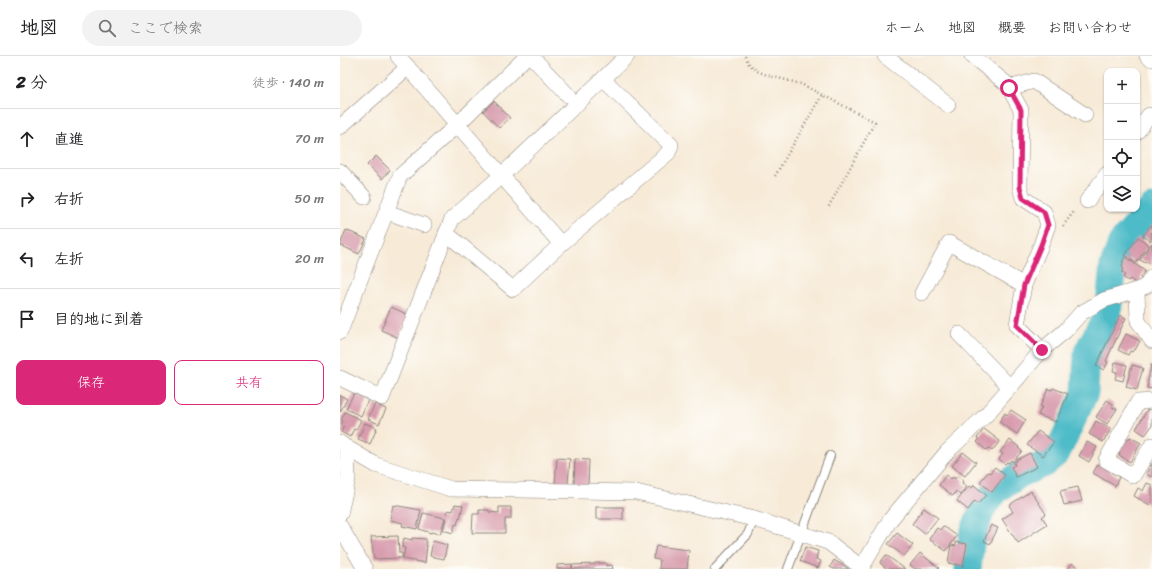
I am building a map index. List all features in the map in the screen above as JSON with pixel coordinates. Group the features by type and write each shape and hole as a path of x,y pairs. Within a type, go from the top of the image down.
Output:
{"street":[{"path":"531,56 573,100"},
{"path":"340,378 382,398 452,219 501,176 573,100 603,78 627,56"},
{"path":"884,56 948,105"},
{"path":"972,56 1007,84 1021,110 1020,187 1023,198 1044,212 1048,225 1024,285 1017,325 1042,350"},
{"path":"1148,56 1152,59"},
{"path":"340,332 400,176 457,125 519,59"},
{"path":"340,128 403,62 561,244"},
{"path":"446,233 513,289 561,244 668,153 671,145 603,78"},
{"path":"1009,88 1034,81 1085,115"},
{"path":"1140,128 1149,116 1152,117"},
{"path":"340,171 364,197"},
{"path":"1087,202 1106,176"},
{"path":"387,212 424,225"},
{"path":"922,293 949,243 1024,285"},
{"path":"343,445 376,465 451,489 636,492 754,519 828,542 861,568 890,520 942,457 986,415 1042,350 1065,331 1081,313 1104,300 1146,286 1152,277"},
{"path":"1137,290 1138,321 1152,341"},
{"path":"958,334 1010,387"},
{"path":"1152,401 1138,402 1106,460 1133,476 1152,445"},
{"path":"340,514 348,478 343,445"},
{"path":"340,526 365,569"}],"lane":[{"path":"788,569 830,456"},
{"path":"715,569 748,534 754,519"}],"path":[{"path":"745,56 749,64 757,71 800,84 875,122 828,208"},
{"path":"775,176 822,95"},
{"path":"1061,229 1079,204 1087,202"}],"building":[{"path":"494,101 510,118 499,128 483,111"},
{"path":"376,156 390,170 382,179 367,165"},
{"path":"1152,225 1151,241 1143,236"},
{"path":"346,230 366,239 359,254 340,245"},
{"path":"1138,237 1149,245 1136,263 1125,255"},
{"path":"1152,243 1152,265 1146,261 1145,263 1140,260"},
{"path":"1125,257 1145,271 1140,278 1142,279 1137,284 1130,279 1128,281 1123,277 1125,275 1122,273 1123,260"},
{"path":"391,307 409,315 399,338 381,330"},
{"path":"1120,315 1126,318 1106,361 1108,362 1104,370 1096,366"},
{"path":"1126,334 1140,341 1135,350 1134,349 1132,352 1130,351 1128,355 1118,350"},
{"path":"1115,362 1127,365 1123,381 1115,379 1117,372 1113,371"},
{"path":"1132,365 1143,368 1137,390 1126,387"},
{"path":"1152,365 1152,389 1147,388"},
{"path":"1053,388 1068,394 1056,422 1038,415 1048,389 1052,390"},
{"path":"354,393 368,400 361,416 346,409"},
{"path":"340,395 347,399 340,412"},
{"path":"1107,400 1114,405 1112,407 1117,409 1107,424 1096,417"},
{"path":"375,404 386,409 379,424 368,419"},
{"path":"1152,408 1152,426 1145,435 1136,429 1147,410"},
{"path":"1011,410 1026,420 1017,434 999,422 1005,413 1007,415"},
{"path":"345,412 361,420 356,430 354,429 350,437 341,432 344,427 341,425 343,421 341,420"},
{"path":"1096,421 1111,429 1103,442 1089,434"},
{"path":"365,423 377,428 370,444 358,439"},
{"path":"984,429 1000,441 992,451 988,448 986,450 977,442 979,440 977,438"},
{"path":"1038,431 1054,442 1043,456 1027,445"},
{"path":"1130,437 1141,443 1130,462 1119,455 1120,453 1118,452 1125,440 1127,441"},
{"path":"1010,440 1022,451 1013,462 1011,460 1009,463 1007,462 1005,464 999,459 1003,454 1000,452"},
{"path":"1087,442 1097,447 1089,462 1079,456"},
{"path":"963,452 976,462 965,476 952,466"},
{"path":"1030,453 1037,467 1016,477 1011,467 1015,465 1014,463 1017,461 1016,460"},
{"path":"557,458 570,459 568,484 555,484"},
{"path":"575,459 589,460 588,485 574,485"},
{"path":"1152,463 1152,477 1146,474"},
{"path":"1098,464 1119,477 1115,486 1093,473"},
{"path":"995,467 1005,475 992,492 980,482 988,472 990,473"},
{"path":"946,475 951,479 953,477 955,479 957,476 963,480 962,483 967,486 960,495 956,491 953,496 939,485"},
{"path":"1147,483 1152,485 1152,501 1150,505 1134,496 1138,488 1143,491"},
{"path":"974,485 986,495 978,504 975,501 968,510 957,501 969,486 972,488"},
{"path":"1078,487 1082,501 1064,505 1060,491"},
{"path":"1031,491 1046,514 1042,517 1047,524 1018,543 1002,519 1013,512 1009,505"},
{"path":"455,504 463,505 460,518 459,517 457,525 455,524 453,533 443,530 448,510 453,511"},
{"path":"393,505 421,510 417,529 402,526 403,523 390,520"},
{"path":"499,507 511,507 511,519 505,519 505,533 472,533 473,514 479,514 479,510 489,510 489,512 499,513"},
{"path":"596,507 623,507 623,519 596,519"},
{"path":"924,508 938,518 925,534 912,524"},
{"path":"423,513 445,518 440,534 419,529"},
{"path":"991,525 998,528 990,544 984,541"},
{"path":"943,526 957,536 946,551 929,539 937,528 940,530"},
{"path":"897,533 913,545 904,556 888,544"},
{"path":"398,536 399,553 402,553 402,558 374,559 371,537"},
{"path":"404,538 412,540 412,538 426,539 427,545 425,563 403,559 405,548 402,547"},
{"path":"433,541 447,545 444,559 430,556"},
{"path":"956,542 967,544 963,566 948,563 951,545 956,546"},
{"path":"656,546 689,550 687,569 659,569 660,560 653,559"},
{"path":"805,547 818,551 816,559 821,561 818,568 800,561"},
{"path":"920,553 939,568 915,569 910,565"},
{"path":"886,555 905,569 887,569 880,563"},
{"path":"834,560 849,569 834,569 830,567"},
{"path":"606,563 606,566 612,565 613,569 573,569 572,565 595,564"},
{"path":"1072,563 1080,569 1068,569"},
{"path":"572,564 572,569 557,569 557,565"}],"waterway":[{"path":"968,569 972,536 983,507 997,490 1019,475 1044,464 1057,453 1085,393 1087,352 1108,313 1113,266 1121,243 1152,208"}],"route":[{"path":"1009,88 1021,110 1020,187 1023,198 1044,212 1048,225 1024,285 1017,325 1042,350"}]}
